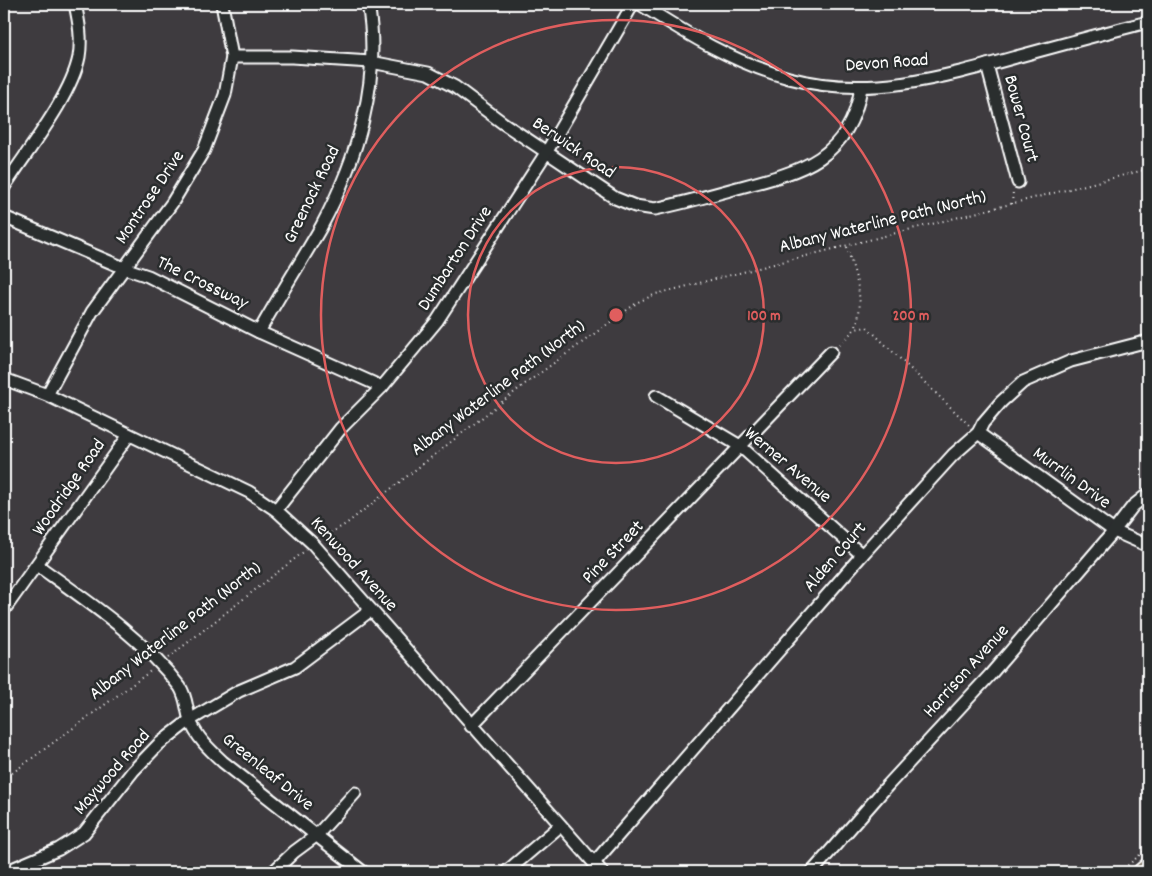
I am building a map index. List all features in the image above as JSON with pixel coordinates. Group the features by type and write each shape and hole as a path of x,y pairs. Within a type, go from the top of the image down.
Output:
{"main road":[{"path":"1141,872 1148,866"}],"street":[{"path":"4,187 57,105 76,69 80,34 75,4"},
{"name":"Montrose Drive","path":"48,395 92,312 172,203 200,157 225,95 232,57 222,4"},
{"name":"Greenock Road","path":"260,332 321,227 352,157 364,110 371,62 368,4"},
{"name":"Dumbarton Drive","path":"276,510 341,428 382,387 437,321 546,153 633,4"},
{"name":"Devon Road","path":"640,4 715,49 761,69 810,83 861,88 927,81 1148,22"},
{"name":"Berwick Road","path":"232,57 292,57 371,62 428,73 455,87 546,153 615,198 635,206 655,209 782,176 807,167 825,154 846,129 857,109 861,88"},
{"name":"Bower Court","path":"988,65 1018,182"},
{"name":"The Crossway","path":"4,216 124,268 148,276 260,332 382,387"},
{"name":"Alden Court","path":"594,863 862,555 953,455 978,433 983,423 1023,382 1071,361 1148,341"},
{"name":"Pine Street","path":"471,726 832,352"},
{"name":"Kenwood Avenue","path":"4,379 48,395 220,477 249,492 276,510 312,544 602,872"},
{"name":"Werner Avenue","path":"656,396 740,446 862,555"},
{"name":"Murrlin Drive","path":"978,433 1114,531 1148,546"},
{"name":"Woodridge Road","path":"4,610 129,435"},
{"name":"Harrison Avenue","path":"812,872 1114,531 1133,506 1148,494"},
{"name":"Greenleaf Drive","path":"37,565 82,598 160,664 181,689 187,701 190,720 204,744 223,762 363,872"},
{"name":"Maywood Road","path":"5,872 59,849 84,833 158,744 190,720 239,691 295,667 371,610"},
{"path":"273,872 294,852 316,836 355,792"},
{"path":"506,872 560,826"}],"path":[{"name":"Albany Waterline Path (North)","path":"4,779 160,664 312,544 346,524 525,384 638,302 656,294 1148,169"},
{"path":"832,352 855,329 861,314 859,290 847,246"},
{"path":"855,329 868,327 978,433"},
{"path":"1120,872 1148,848"}]}
